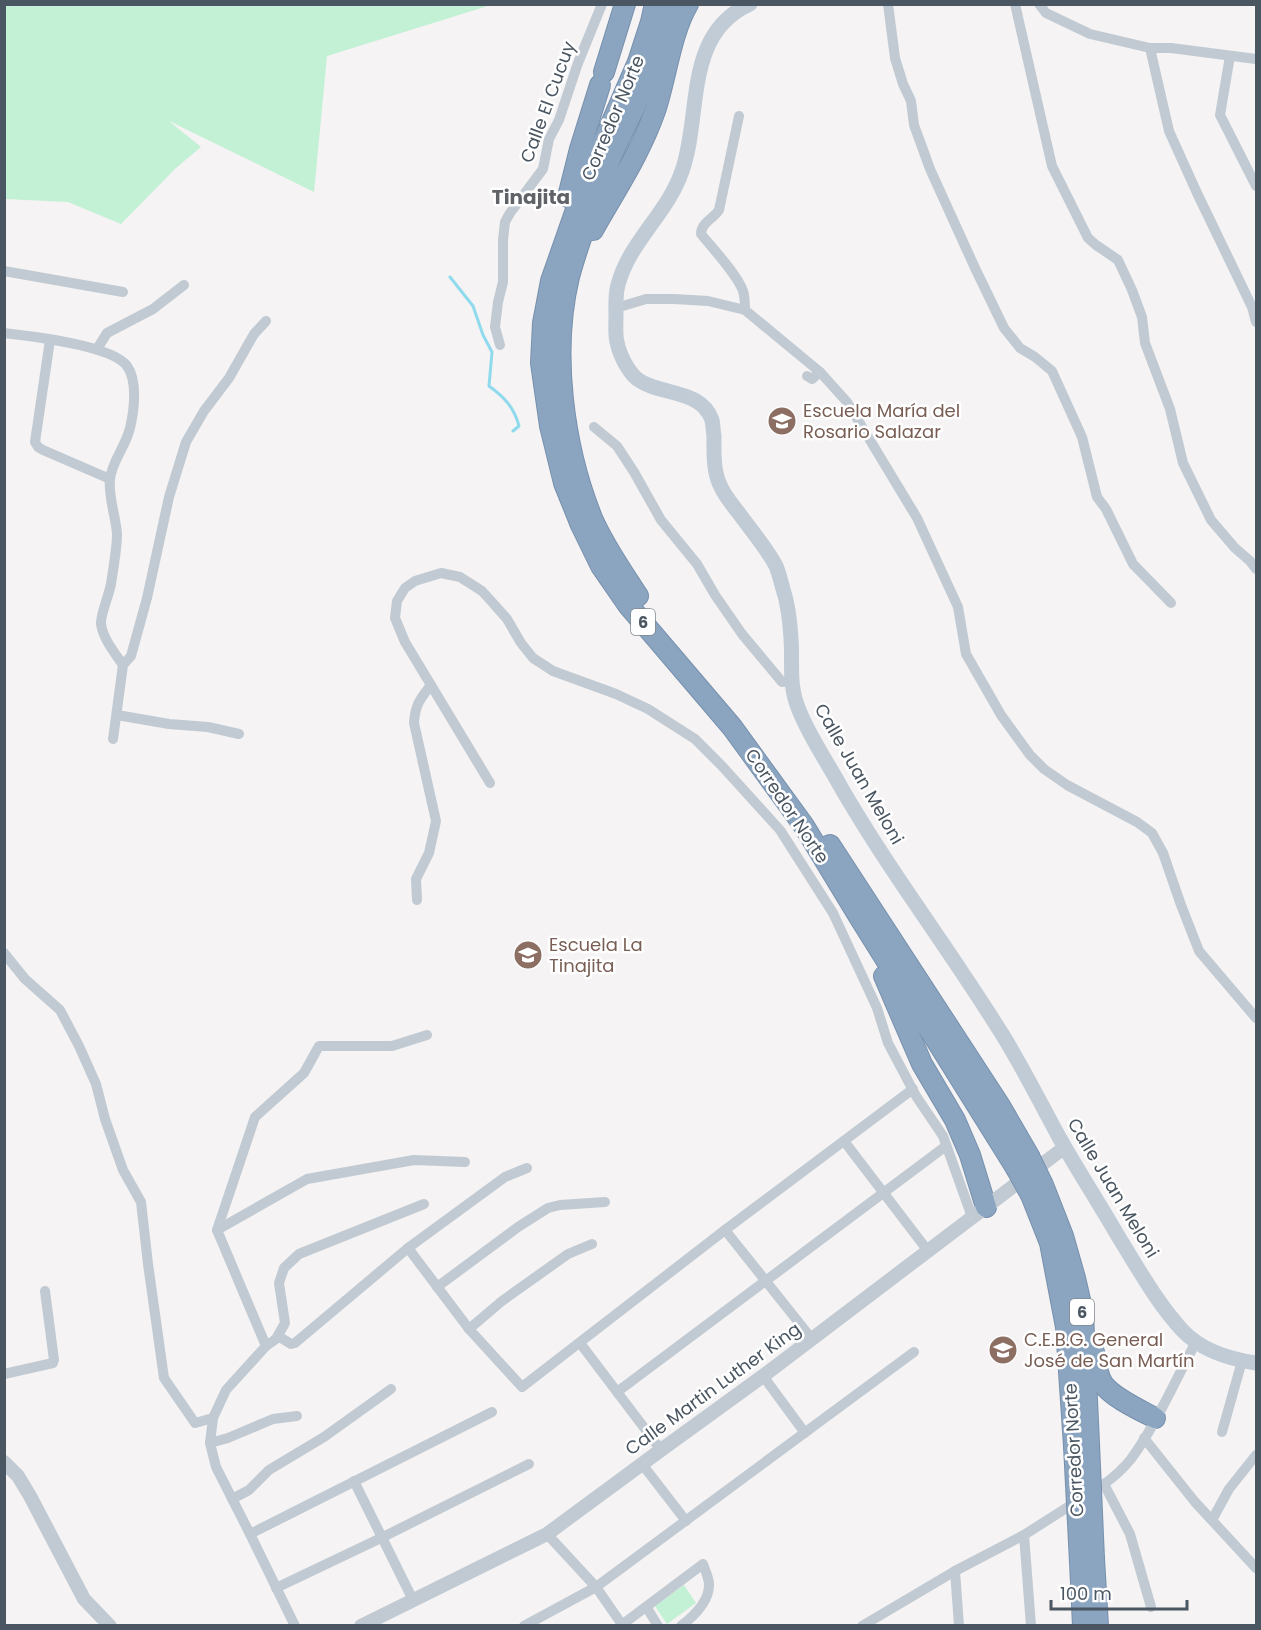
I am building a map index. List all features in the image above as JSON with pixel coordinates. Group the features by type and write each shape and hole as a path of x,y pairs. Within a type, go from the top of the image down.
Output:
{"highway":[{"path":"560,280 564,215 580,149 625,4"},
{"name":"Corredor Norte","path":"655,4 638,62 585,184 560,280 561,353 566,423 578,477 593,519 614,560 640,598 778,767 815,821 1000,1106 1022,1162"},
{"name":"Corredor Norte","path":"670,4 666,24 651,67 543,323 541,363 550,426 564,483 581,525 602,566 628,604 732,727 804,826 858,915 1022,1162 1063,1236 1083,1313 1082,1445 1087,1561 1083,1626"},
{"path":"560,280 588,240 645,137 679,24 688,4"},
{"path":"858,915 922,1064 955,1120 970,1155 979,1212"},
{"name":"Corredor Norte","path":"1037,1190 1066,1327 1082,1445"},
{"path":"1083,1313 1098,1373 1103,1384 1112,1393 1155,1418"},
{"name":"Corredor Norte","path":"1087,1561 1098,1626"}],"main road":[{"name":"Calle Juan Meloni","path":"750,4 726,20 712,38 701,60 683,170 673,193 632,253 622,271 616,290 616,341 624,361 635,377 652,386 679,393 701,403 713,422 716,471 719,483 726,497 776,567 785,593 791,639 792,688 798,707 806,726 852,808 998,1026 1065,1147 1155,1295 1184,1331 1196,1342 1208,1350 1250,1362"}],"street":[{"name":"Calle El Cucuy","path":"500,345 495,327 503,282 503,240 506,222 510,213 543,169 549,139 559,120 578,63 602,4"},
{"path":"888,4 895,58 911,101 914,125 930,169 975,268 1004,328 1020,348 1052,371 1082,437 1097,497 1106,509 1133,564 1172,603"},
{"path":"1015,4 1052,166 1088,238 1118,260 1132,290 1142,317 1145,343 1170,409 1183,463 1211,520 1257,569"},
{"path":"1039,4 1046,13 1090,34 1150,48 1171,48 1257,59"},
{"path":"1150,48 1169,131 1257,322"},
{"path":"1230,56 1220,115 1257,186"},
{"path":"739,116 718,210 702,226 701,234 742,288 745,310"},
{"path":"4,271 123,292"},
{"path":"97,350 107,333 153,309 184,285"},
{"path":"616,308 646,299 674,299 708,301 745,310 820,372 847,402 916,518 958,607 966,654 1001,714 1030,755 1044,769 1067,785 1137,822 1152,833 1163,854 1199,951 1257,1017"},
{"path":"113,739 123,665 131,656 147,598 169,497 186,442 204,411 229,378 254,334 266,321"},
{"path":"4,333 97,350 122,360 129,370 134,385 133,411 129,431 110,479 117,535 111,586 101,624 108,642 123,665"},
{"path":"51,340 35,442 43,450 110,479"},
{"path":"807,376 812,379 820,372"},
{"path":"594,428 617,446 662,520 697,564 742,634 782,682 792,681"},
{"path":"490,783 405,642 396,618 398,601 405,588 415,581 441,573 460,577 482,591 507,619 533,658 553,671 616,694 648,709 695,739 780,830 833,913 877,1008 888,1043 913,1089 939,1129 979,1212"},
{"path":"417,900 416,879 429,853 436,822 414,723 417,703 431,685"},
{"path":"117,715 169,724 208,727 238,734"},
{"path":"4,953 25,979 60,1010 79,1046 96,1084 105,1119 123,1170 141,1202 164,1378 195,1423 213,1418"},
{"path":"266,1346 217,1230 255,1117 304,1073 320,1046 392,1046 427,1035"},
{"path":"408,1248 469,1329 522,1387 725,1230 913,1089"},
{"path":"844,1141 928,1251"},
{"path":"617,1392 946,1146"},
{"name":"Calle Martin Luther King","path":"361,1626 547,1534 763,1376 1065,1147"},
{"path":"217,1230 307,1179 414,1160 465,1162"},
{"path":"278,1336 291,1344 295,1343 408,1248 505,1177 527,1168"},
{"path":"437,1287 518,1227 548,1208 604,1202"},
{"path":"295,1626 216,1467 210,1443 213,1418 226,1390 266,1346 276,1339 285,1323 279,1283 284,1268 299,1254 424,1204"},
{"path":"725,1230 812,1339"},
{"path":"469,1329 502,1301 568,1254 592,1244"},
{"path":"4,1374 53,1363 45,1291"},
{"path":"861,1626 955,1571 1023,1535 1116,1474 1130,1460 1144,1438 1196,1342"},
{"path":"580,1343 661,1450"},
{"path":"524,1626 596,1587 914,1352"},
{"path":"1222,1432 1250,1362"},
{"path":"763,1376 805,1433"},
{"path":"232,1500 249,1490 269,1470 324,1437 391,1389"},
{"path":"250,1534 492,1412"},
{"path":"210,1443 273,1419 297,1416"},
{"path":"1144,1438 1195,1502 1257,1568"},
{"path":"1212,1520 1229,1489 1257,1455"},
{"path":"4,1462 18,1476 30,1496 84,1599 110,1626"},
{"path":"276,1587 381,1538 529,1464"},
{"path":"642,1464 686,1521"},
{"path":"354,1481 413,1600"},
{"path":"1104,1484 1130,1534 1151,1607"},
{"path":"547,1534 596,1587 623,1625 703,1564 709,1585 707,1595 701,1606 681,1626"},
{"path":"1023,1535 1031,1626"},
{"path":"955,1571 959,1626"},
{"path":"647,1608 658,1626"},
{"path":"884,1612 886,1626"}],"green space":[{"path":"5,4 491,5 327,56 314,192 169,121 201,147 176,168 121,224 68,202 5,199"},
{"path":"684,1585 696,1603 667,1624 655,1606"}],"waterway":[{"path":"450,277 473,306 483,335 492,352 489,386 504,398 514,413 519,426 513,431"}],"place":[{"name":"Escuela María del Rosario Salazar","path":"782,421"},
{"name":"Escuela La Tinajita","path":"528,955"},
{"name":"C.E.B.G. General José de San Martín","path":"1003,1350"}],"district":[{"name":"Tinajita","path":"531,197"}]}
